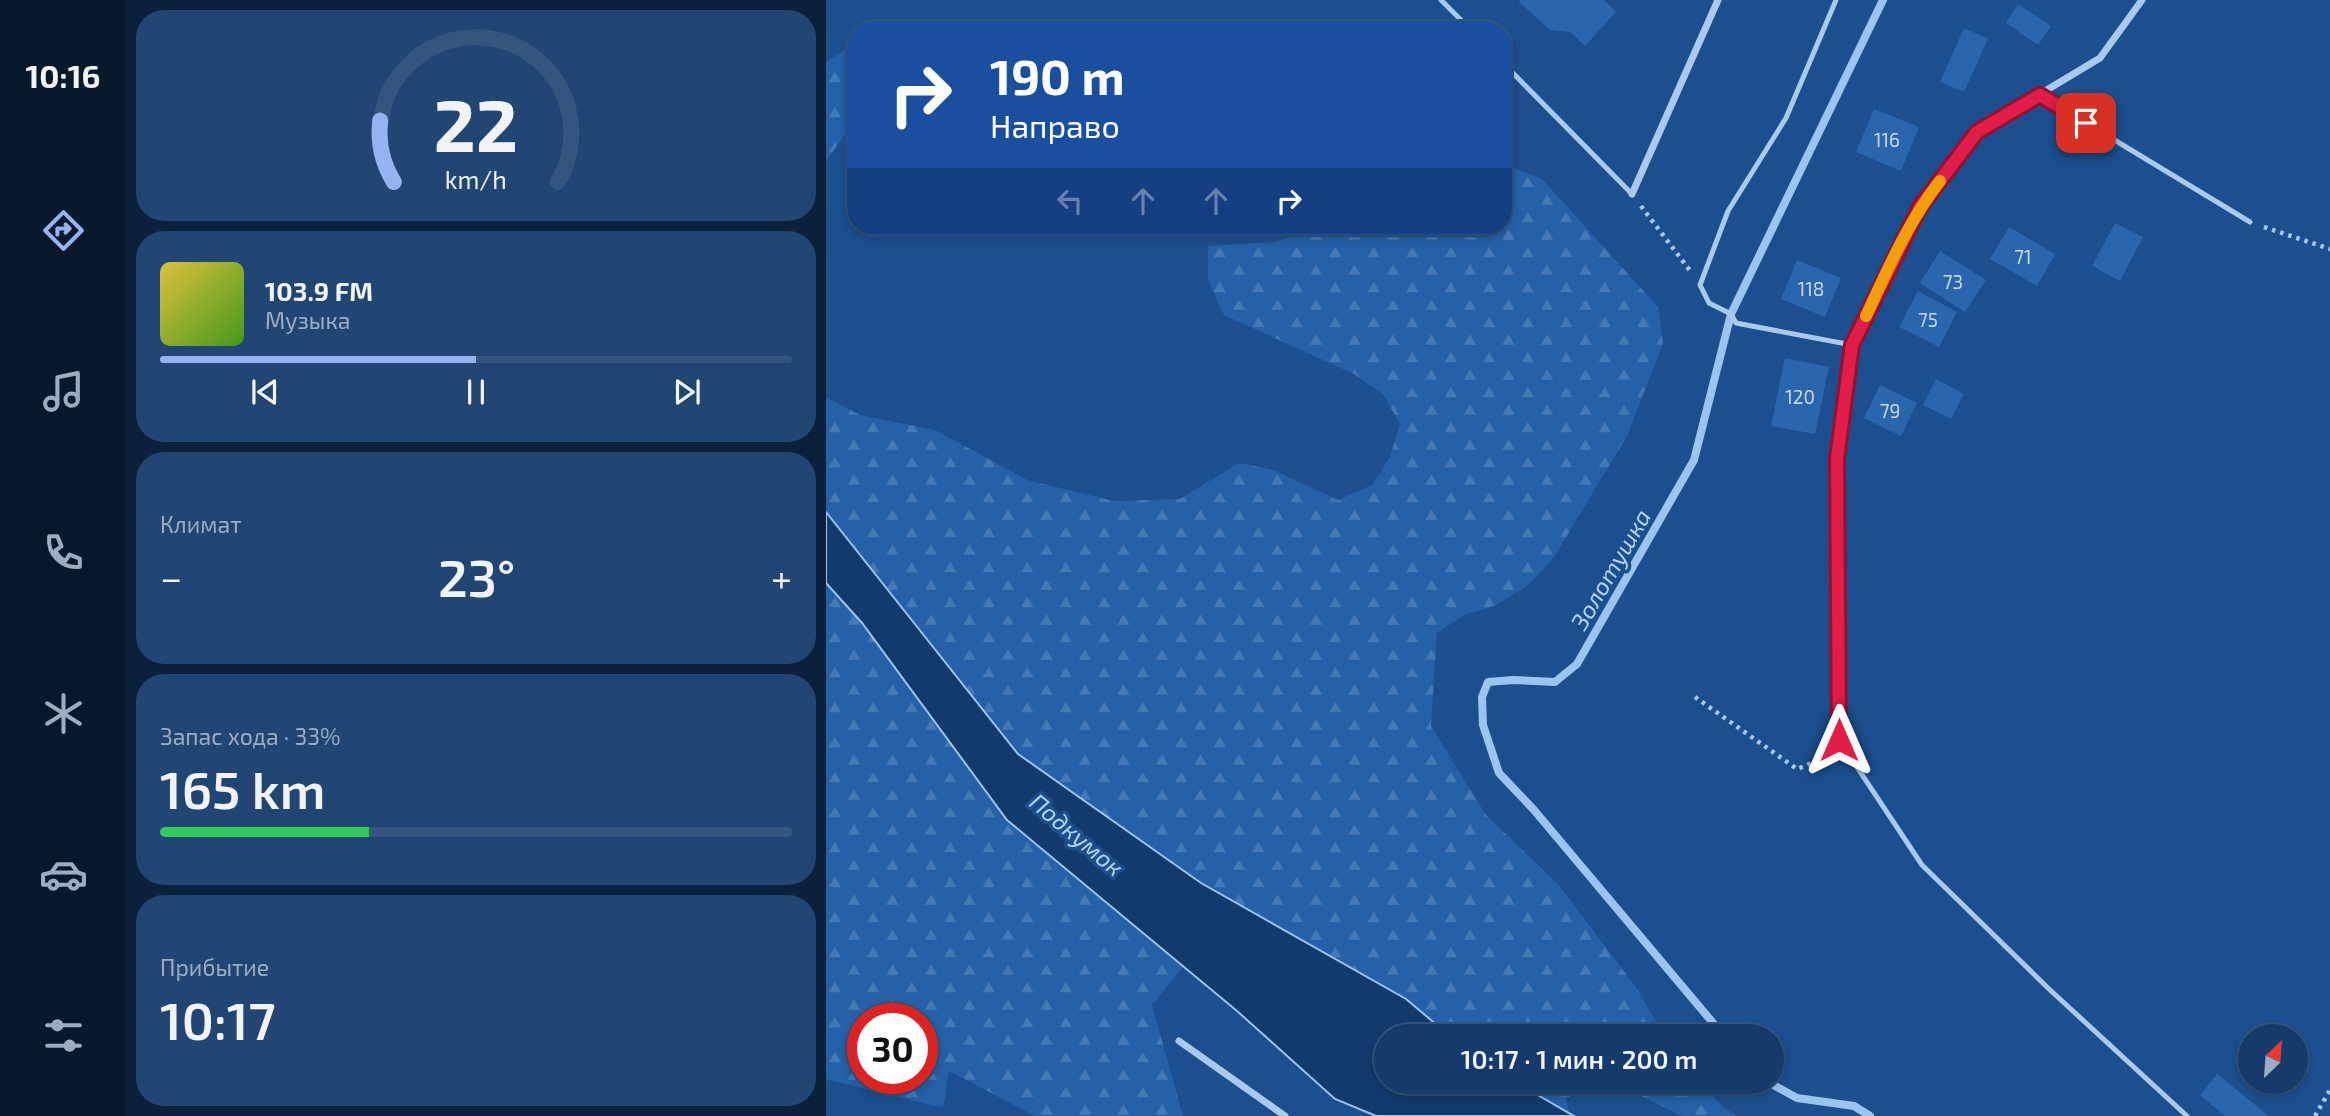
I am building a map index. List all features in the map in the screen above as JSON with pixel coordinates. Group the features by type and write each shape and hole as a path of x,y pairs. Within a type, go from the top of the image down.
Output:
{"street":[{"path":"1632,194 1718,0"},
{"path":"1839,740 1837,459 1852,345 1920,207 1977,132 2100,58 2142,0"},
{"path":"1179,1041 1285,1116"}],"lane":[{"path":"1441,0 1462,21"},
{"path":"1836,0 1786,118 1728,211 1700,285 1709,303 1731,314 1736,323 1852,345"},
{"path":"1512,72 1632,194"},
{"path":"2040,95 2250,222"},
{"path":"1839,740 1922,865 2049,989 2187,1116"}],"path":[{"path":"1632,194 1700,285"},
{"path":"2250,222 2330,249"},
{"path":"1695,697 1797,769 1815,762 1839,740"},
{"path":"2315,1116 2330,1090"}],"green space":[{"path":"847,49 847,132 826,161 826,62"},
{"path":"1512,167 1542,179 1658,307 1663,343 1627,436 1553,559 1528,585 1497,605 1464,615 1437,633 1431,726 1486,815 1559,885 1638,990 1657,1024 1436,1024 1406,999 1201,883 1018,754 826,512 826,397 860,415 935,430 1027,480 1114,501 1180,499 1239,463 1273,470 1338,500 1372,485 1390,457 1400,424 1383,394 1354,374 1224,315 1208,280 1208,246 1276,242 1295,235 1512,235"},
{"path":"826,583 862,623 1007,820 1183,967 1152,1005 1183,1116 1035,1116 949,1071 943,1108 887,1094 938,1094 938,1003 847,1003 847,1084 826,1079"},
{"path":"1536,1094 1576,1094 1566,1098 1569,1113"},
{"path":"1636,1094 1711,1094 1724,1108 1737,1116 1682,1116"}],"water":[{"name":"Подкумок","path":"826,512 1018,754 1201,883 1406,999 1436,1024 1374,1024 1374,1094 1536,1094 1574,1116 1376,1116 1335,1099 1237,1011 1007,820 862,623 826,583"}],"building":[{"path":"1604,0 1616,12 1585,46 1570,32 1550,30 1519,2"},
{"path":"2018,4 2051,26 2038,45 2006,23"},
{"path":"1964,28 1988,39 1964,92 1940,82"},
{"path":"1874,109 1919,127 1901,171 1856,152"},
{"path":"2115,223 2143,237 2120,281 2092,266"},
{"path":"2009,227 2055,254 2037,286 1990,259"},
{"path":"1940,251 1986,280 1965,312 1920,283"},
{"path":"1797,260 1841,278 1825,317 1781,299"},
{"path":"1918,291 1957,312 1939,347 1899,327"},
{"path":"1785,358 1829,367 1815,434 1771,426"},
{"path":"1936,379 1964,394 1951,419 1923,405"},
{"path":"1880,385 1917,403 1901,436 1864,418"},
{"path":"2217,1074 2238,1091 2238,1094 2242,1094 2269,1116 2225,1116 2200,1095"}],"waterway":[{"name":"Золотушка","path":"1714,1024 1534,810 1499,773 1483,725 1482,697 1488,682 1555,682 1577,664 1694,460 1731,314 1883,0"},
{"name":"Золотушка","path":"1784,1091 1797,1098 1854,1106 1870,1116"}],"slow traffic":[{"path":"1866,316 1909,226 1940,181"}],"route":[{"path":"1839,740 1837,459 1852,345 1920,207 1977,132 2040,95 2086,123"}]}
